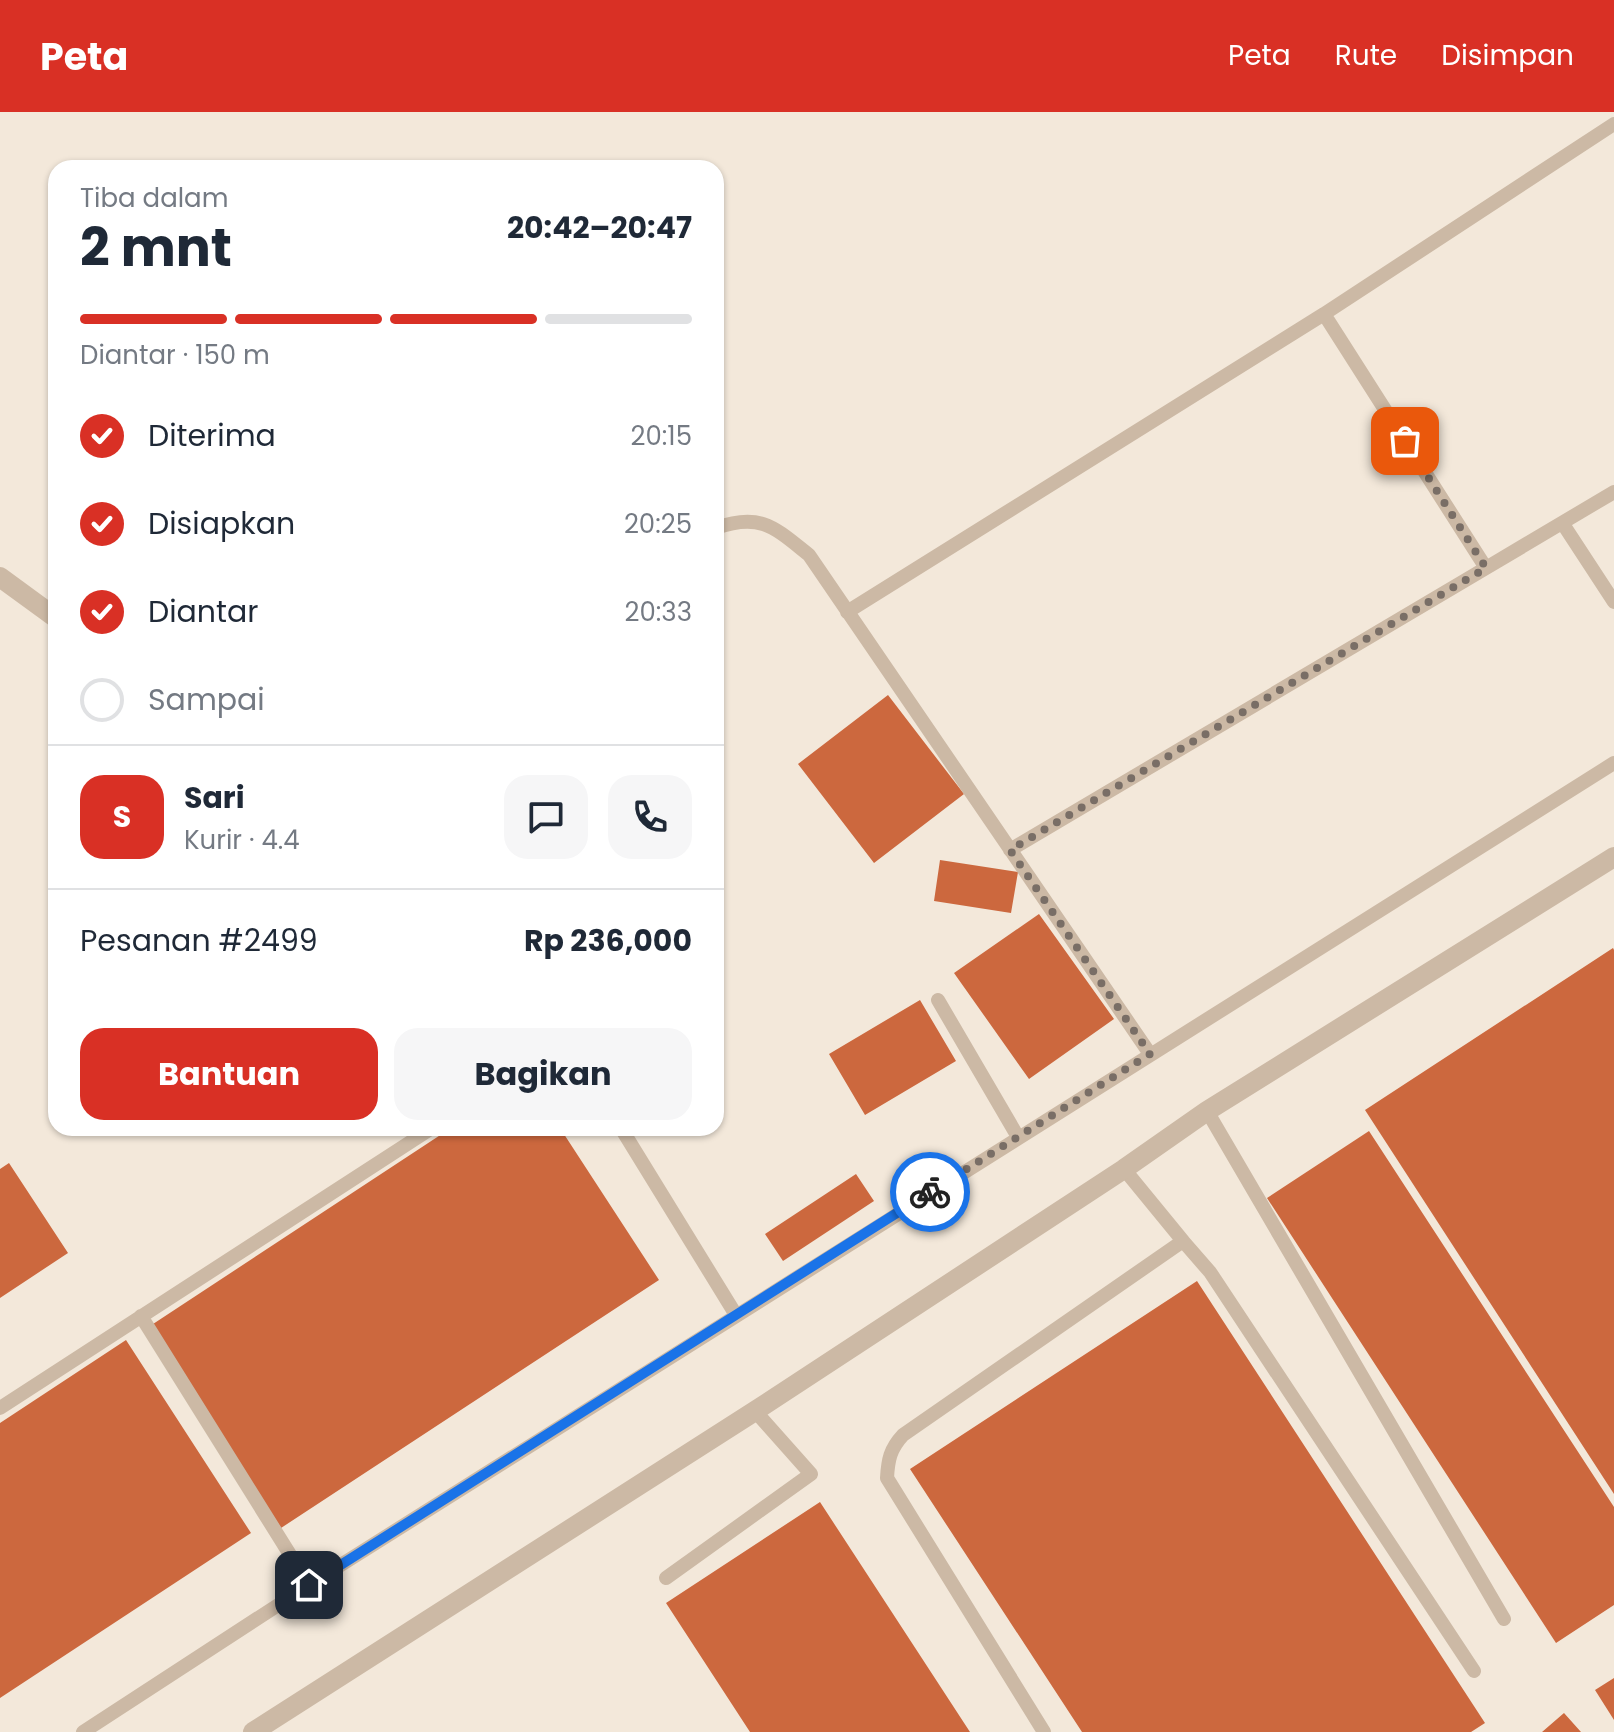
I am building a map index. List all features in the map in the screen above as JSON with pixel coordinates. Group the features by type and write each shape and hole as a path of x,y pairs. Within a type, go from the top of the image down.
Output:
{"street":[{"path":"0,577 48,612"},
{"path":"253,1732 755,1411 1124,1169 1207,1111 1614,857"}],"lane":[{"path":"847,612 1324,314 1614,124"},
{"path":"1324,314 1486,568"},
{"path":"1010,850 1614,492"},
{"path":"724,525 749,521 770,525 809,555 1150,1054"},
{"path":"1563,524 1614,602"},
{"path":"83,1732 309,1585 1614,763"},
{"path":"938,1000 1018,1137"},
{"path":"1207,1111 1504,1619"},
{"path":"0,1408 420,1136"},
{"path":"626,1136 736,1315"},
{"path":"1124,1169 1210,1272 1474,1671"},
{"path":"1044,1732 887,1478 891,1449 903,1435 1183,1241"},
{"path":"141,1316 309,1585"},
{"path":"666,1578 811,1474 755,1411"}],"building":[{"path":"888,695 964,794 874,863 798,764"},
{"path":"940,860 1018,872 1011,913 934,901"},
{"path":"1039,914 1114,1019 1029,1079 954,973"},
{"path":"1614,950 1614,1494 1365,1110"},
{"path":"920,1000 956,1061 865,1115 829,1054"},
{"path":"1369,1131 1614,1507 1614,1605 1556,1643 1267,1198"},
{"path":"439,1136 565,1136 659,1280 281,1528 150,1326"},
{"path":"9,1163 68,1253 0,1298 0,1169"},
{"path":"856,1174 874,1201 783,1261 765,1234"},
{"path":"1197,1281 1485,1723 1471,1732 1082,1732 910,1469"},
{"path":"126,1340 251,1533 0,1698 0,1423"},
{"path":"820,1502 970,1732 750,1732 666,1603"},
{"path":"1614,1678 1614,1720 1595,1690"},
{"path":"1564,1713 1581,1732 1542,1732"}],"way so far":[{"path":"930,1192 1150,1054 1010,850 1486,568 1405,441"}],"route":[{"path":"309,1585 930,1192"}]}
